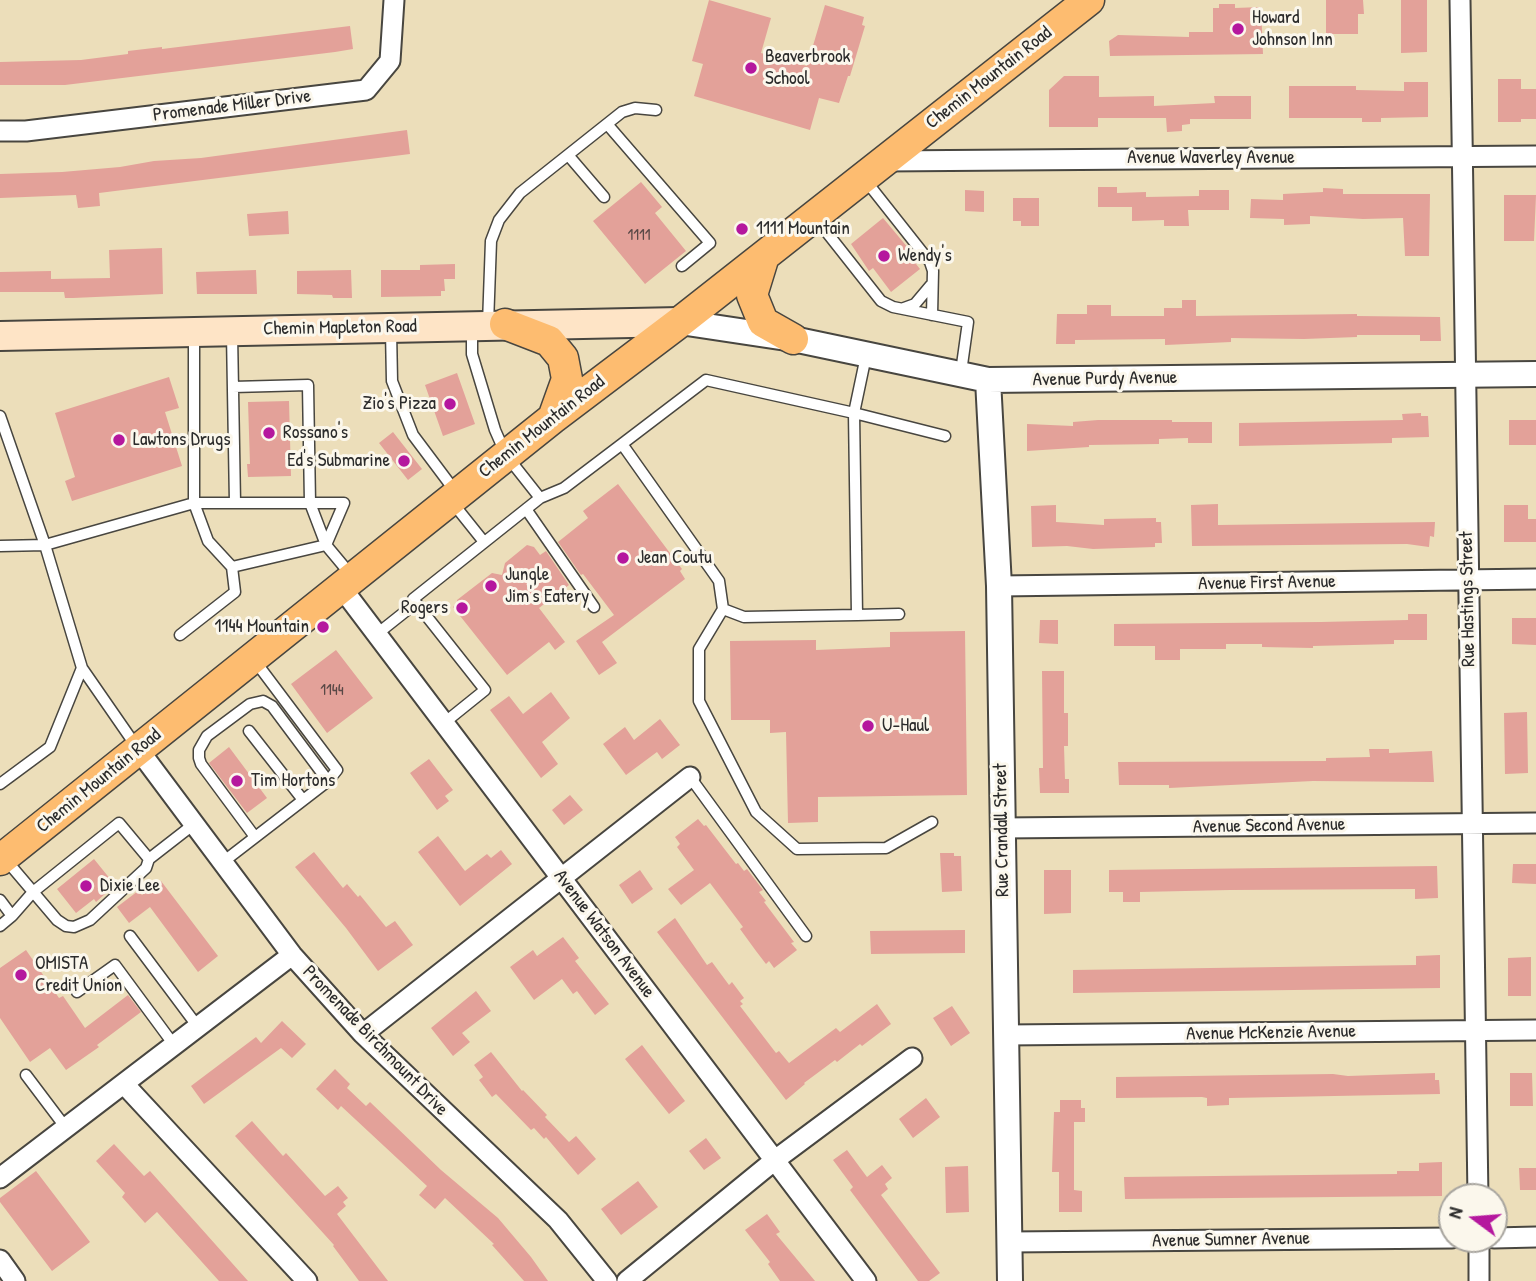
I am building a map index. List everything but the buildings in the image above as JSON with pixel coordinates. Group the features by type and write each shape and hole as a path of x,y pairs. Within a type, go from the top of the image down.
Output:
{"main road":[{"name":"Chemin Mountain Road","path":"2,858 506,455 1089,0"},
{"path":"764,256 752,295 763,322 793,339"},
{"name":"Chemin Mapleton Road","path":"0,336 681,321"},
{"path":"488,324 549,341 563,358 567,379 553,418"}],"street":[{"name":"Promenade Miller Drive","path":"0,131 26,131 366,90 390,61 394,0"},
{"name":"Rue Hastings Street","path":"1460,0 1478,1183"},
{"name":"Avenue Waverley Avenue","path":"875,169 1536,156"},
{"name":"Avenue Purdy Avenue","path":"681,321 793,339 988,380 1536,374"},
{"name":"Rue Crandall Street","path":"988,380 999,586 1010,1281"},
{"name":"Avenue First Avenue","path":"999,586 1536,579"},
{"name":"Avenue Watson Avenue","path":"347,582 377,634 866,1281"},
{"name":"Promenade Birchmount Drive","path":"138,749 292,955 363,1034 558,1220 607,1281"},
{"path":"363,1034 690,777"},
{"name":"Avenue Second Avenue","path":"1002,828 1536,823"},
{"path":"0,1178 292,955"},
{"name":"Avenue McKenzie Avenue","path":"1006,1035 1536,1030"},
{"path":"627,1281 775,1160 912,1058"},
{"path":"124,1084 307,1281"},
{"path":"1508,1238 1536,1237"},
{"name":"Avenue Sumner Avenue","path":"1010,1242 1438,1238"},
{"path":"1479,1253 1479,1281"},
{"path":"0,1260 16,1281"}],"lane":[{"path":"540,498 506,455 495,430 472,354 488,324 491,242 499,220 520,193 622,112 635,108 656,110"},
{"path":"607,124 710,243 682,266"},
{"path":"568,155 604,197"},
{"path":"875,169 930,262 933,282 932,315"},
{"path":"815,216 881,301 900,308 968,323 960,376"},
{"path":"900,308 915,304 930,289 933,282"},
{"path":"391,327 393,381 413,435 484,542"},
{"path":"232,330 235,503"},
{"path":"180,635 235,592 232,567 208,541 194,503 194,332"},
{"path":"857,615 854,413 866,356"},
{"path":"444,723 485,690 413,599 540,498 564,488 706,380 945,436"},
{"path":"233,387 308,385 310,503 326,545 347,582"},
{"path":"0,416 45,545 82,668 138,749"},
{"path":"622,444 719,581 723,609 699,649 698,701 756,812 797,849 886,848 932,822"},
{"path":"0,546 45,545 194,503 344,503 326,545"},
{"path":"526,509 594,607"},
{"path":"232,567 326,545"},
{"path":"377,634 416,603"},
{"path":"723,609 744,617 899,614"},
{"path":"223,862 328,781 337,770 253,657"},
{"path":"0,785 6,775 50,747 82,668"},
{"path":"255,837 201,764 199,751 207,736 250,704 263,701 272,706 328,781"},
{"path":"249,731 303,800"},
{"path":"690,777 806,936"},
{"path":"0,926 33,892 118,822 149,859"},
{"path":"2,858 57,919 66,926 74,927 90,920 146,868 149,859 194,824"},
{"path":"0,900 12,916"},
{"path":"130,936 198,1027"},
{"path":"78,992 115,965 174,1045"},
{"path":"26,1076 66,1128"}],"place":[{"name":"Howard Johnson Inn","path":"1238,29"},
{"name":"Beaverbrook School","path":"751,68"},
{"name":"1111 Mountain","path":"742,229"},
{"name":"Wendy's","path":"884,256"},
{"name":"Zio's Pizza","path":"450,404"},
{"name":"Rossano's","path":"269,433"},
{"name":"Lawtons Drugs","path":"119,440"},
{"name":"Ed's Submarine","path":"404,461"},
{"name":"Jean Coutu","path":"623,558"},
{"name":"Jungle Jim's Eatery","path":"491,586"},
{"name":"Rogers","path":"462,608"},
{"name":"1144 Mountain","path":"323,627"},
{"name":"U-Haul","path":"868,726"},
{"name":"Tim Hortons","path":"237,781"},
{"name":"Dixie Lee","path":"86,886"},
{"name":"OMISTA Credit Union","path":"21,975"}]}
